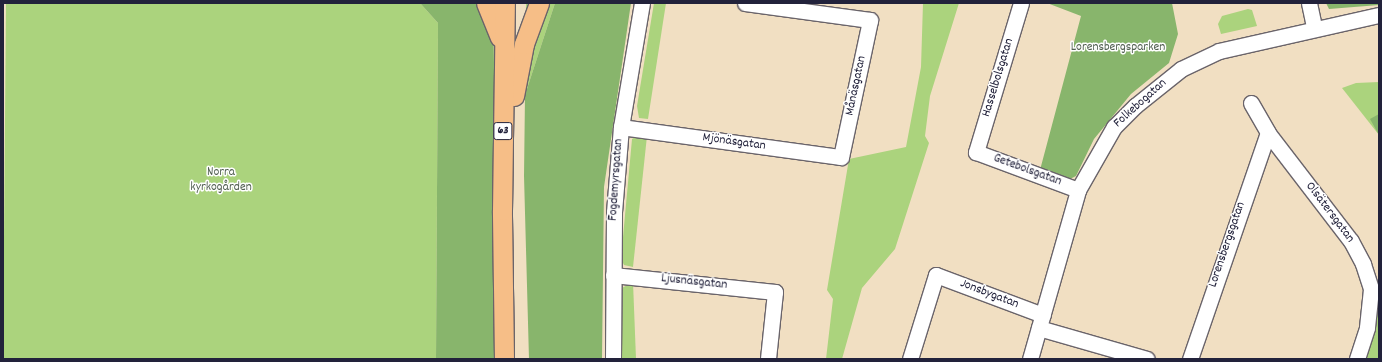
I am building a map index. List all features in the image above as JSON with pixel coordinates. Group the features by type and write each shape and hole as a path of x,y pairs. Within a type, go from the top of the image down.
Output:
{"main road":[{"path":"486,3 495,20 504,53"},
{"name":"63","path":"504,359 505,3"},
{"name":"63","path":"514,3 516,359"},
{"path":"514,96 524,44 539,3"}],"street":[{"name":"Fogdemyrsgatan","path":"612,359 613,274 621,127 642,3"},
{"name":"Månäsgatan","path":"745,3 870,20 843,152"},
{"name":"Hasselbolsgatan","path":"976,152 1021,3"},
{"path":"1310,3 1314,27"},
{"name":"Folkebogatan","path":"1030,359 1078,190 1114,127 1182,69 1219,51 1314,27 1379,15"},
{"name":"Olsätersgatan","path":"1251,103 1268,133 1351,241 1363,264 1371,290 1367,328 1356,359"},
{"name":"Mjönäsgatan","path":"621,127 831,157 840,158 843,152"},
{"name":"Lorensbergsgatan","path":"1190,359 1268,133"},
{"name":"Getebolsgatan","path":"976,152 1078,190"},
{"name":"Ljusnäsgatan","path":"613,274 775,292 768,359"},
{"name":"Jonsbygatan","path":"910,359 936,275 1041,322 1147,359"}],"green space":[{"name":"Norra kyrkogården","path":"6,3 420,3 438,23 436,359 3,359"},
{"path":"420,3 493,4 499,359 436,359 438,23"},
{"path":"526,3 555,3 525,95"},
{"path":"555,3 631,3 604,187 602,359 529,359 524,176 525,95"},
{"path":"654,3 666,3 648,119 639,118 637,106"},
{"path":"923,3 959,3 930,96 925,136 929,143 895,249 862,288 842,359 826,359 833,299 827,290 849,159 906,147 921,67"},
{"name":"Lorensbergsparken","path":"1047,3 1172,3 1178,34 1169,63 1131,94 1094,139 1076,176 1070,179 1040,170 1081,16"},
{"path":"1326,3 1379,3 1379,5 1329,9"},
{"path":"1248,9 1252,10 1257,26 1221,34 1218,24 1222,16"},
{"path":"1379,82 1379,135 1342,88 1356,83"},
{"path":"1379,114 1379,135 1370,119"},
{"path":"637,136 647,136 633,267 624,265 621,259 632,139"},
{"path":"633,282 636,359 621,359 620,289"},
{"path":"1379,305 1379,359 1363,359 1375,307"}]}
